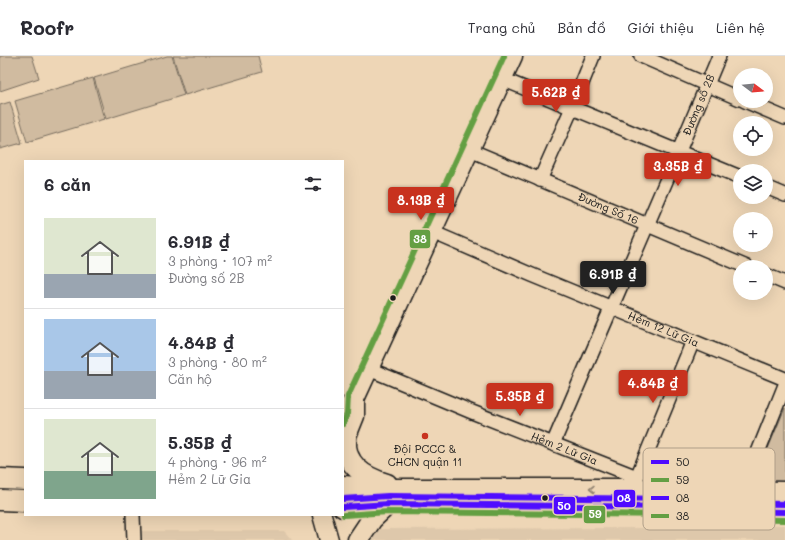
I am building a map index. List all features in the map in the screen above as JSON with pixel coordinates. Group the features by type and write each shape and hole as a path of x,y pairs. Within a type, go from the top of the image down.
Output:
{"main road":[{"path":"344,411 355,399 513,56"},
{"path":"355,399 355,416 344,443 350,460 359,471 374,480 404,490"},
{"path":"0,479 24,480"},
{"path":"344,486 404,490 643,484"},
{"path":"0,500 24,501"},
{"path":"358,540 372,519 388,504"},
{"path":"344,507 388,504 643,507"},
{"path":"775,512 785,512"},
{"path":"322,516 330,540"}],"street":[{"path":"540,180 593,56"},
{"path":"641,56 733,96"},
{"name":"Đường số 2B","path":"553,444 719,56"},
{"path":"502,79 733,174"},
{"path":"761,108 785,118"},
{"name":"Đường Số 16","path":"470,150 733,261"},
{"path":"773,190 785,195"},
{"name":"Hẻm 12 Lữ Gia","path":"432,232 610,308 785,379"},
{"path":"773,278 785,283"},
{"path":"651,448 693,341"},
{"name":"Hẻm 2 Lữ Gia","path":"369,369 553,444 637,483"},
{"path":"760,448 785,385"},
{"path":"637,483 643,468"},
{"path":"134,516 134,540"}],"shaded area":[{"path":"0,56 32,56 39,78 0,91"},
{"path":"167,56 172,56 184,95 106,119 94,78"},
{"path":"173,56 258,56 262,72 185,95"},
{"path":"93,78 104,119 27,142 15,101"},
{"path":"10,102 22,143 0,149 0,105"},
{"path":"785,408 785,482 775,482 775,448 768,448"},
{"path":"775,525 785,525 785,540 369,540 375,529 643,528 643,530 775,530"},
{"path":"137,531 284,531 292,540 137,540"}],"transit line":[{"name":"38","path":"344,422 347,414 348,396 504,56"},
{"name":"08","path":"344,499 388,496 643,499"},
{"name":"50","path":"344,507 388,504 643,507"},
{"name":"08","path":"775,504 785,504"},
{"name":"59","path":"344,515 388,512 643,515"},
{"name":"50","path":"775,512 785,512"},
{"name":"59","path":"775,520 785,520"}],"place":[{"name":"Đội PCCC & CHCN quận 11","path":"425,436"}]}
